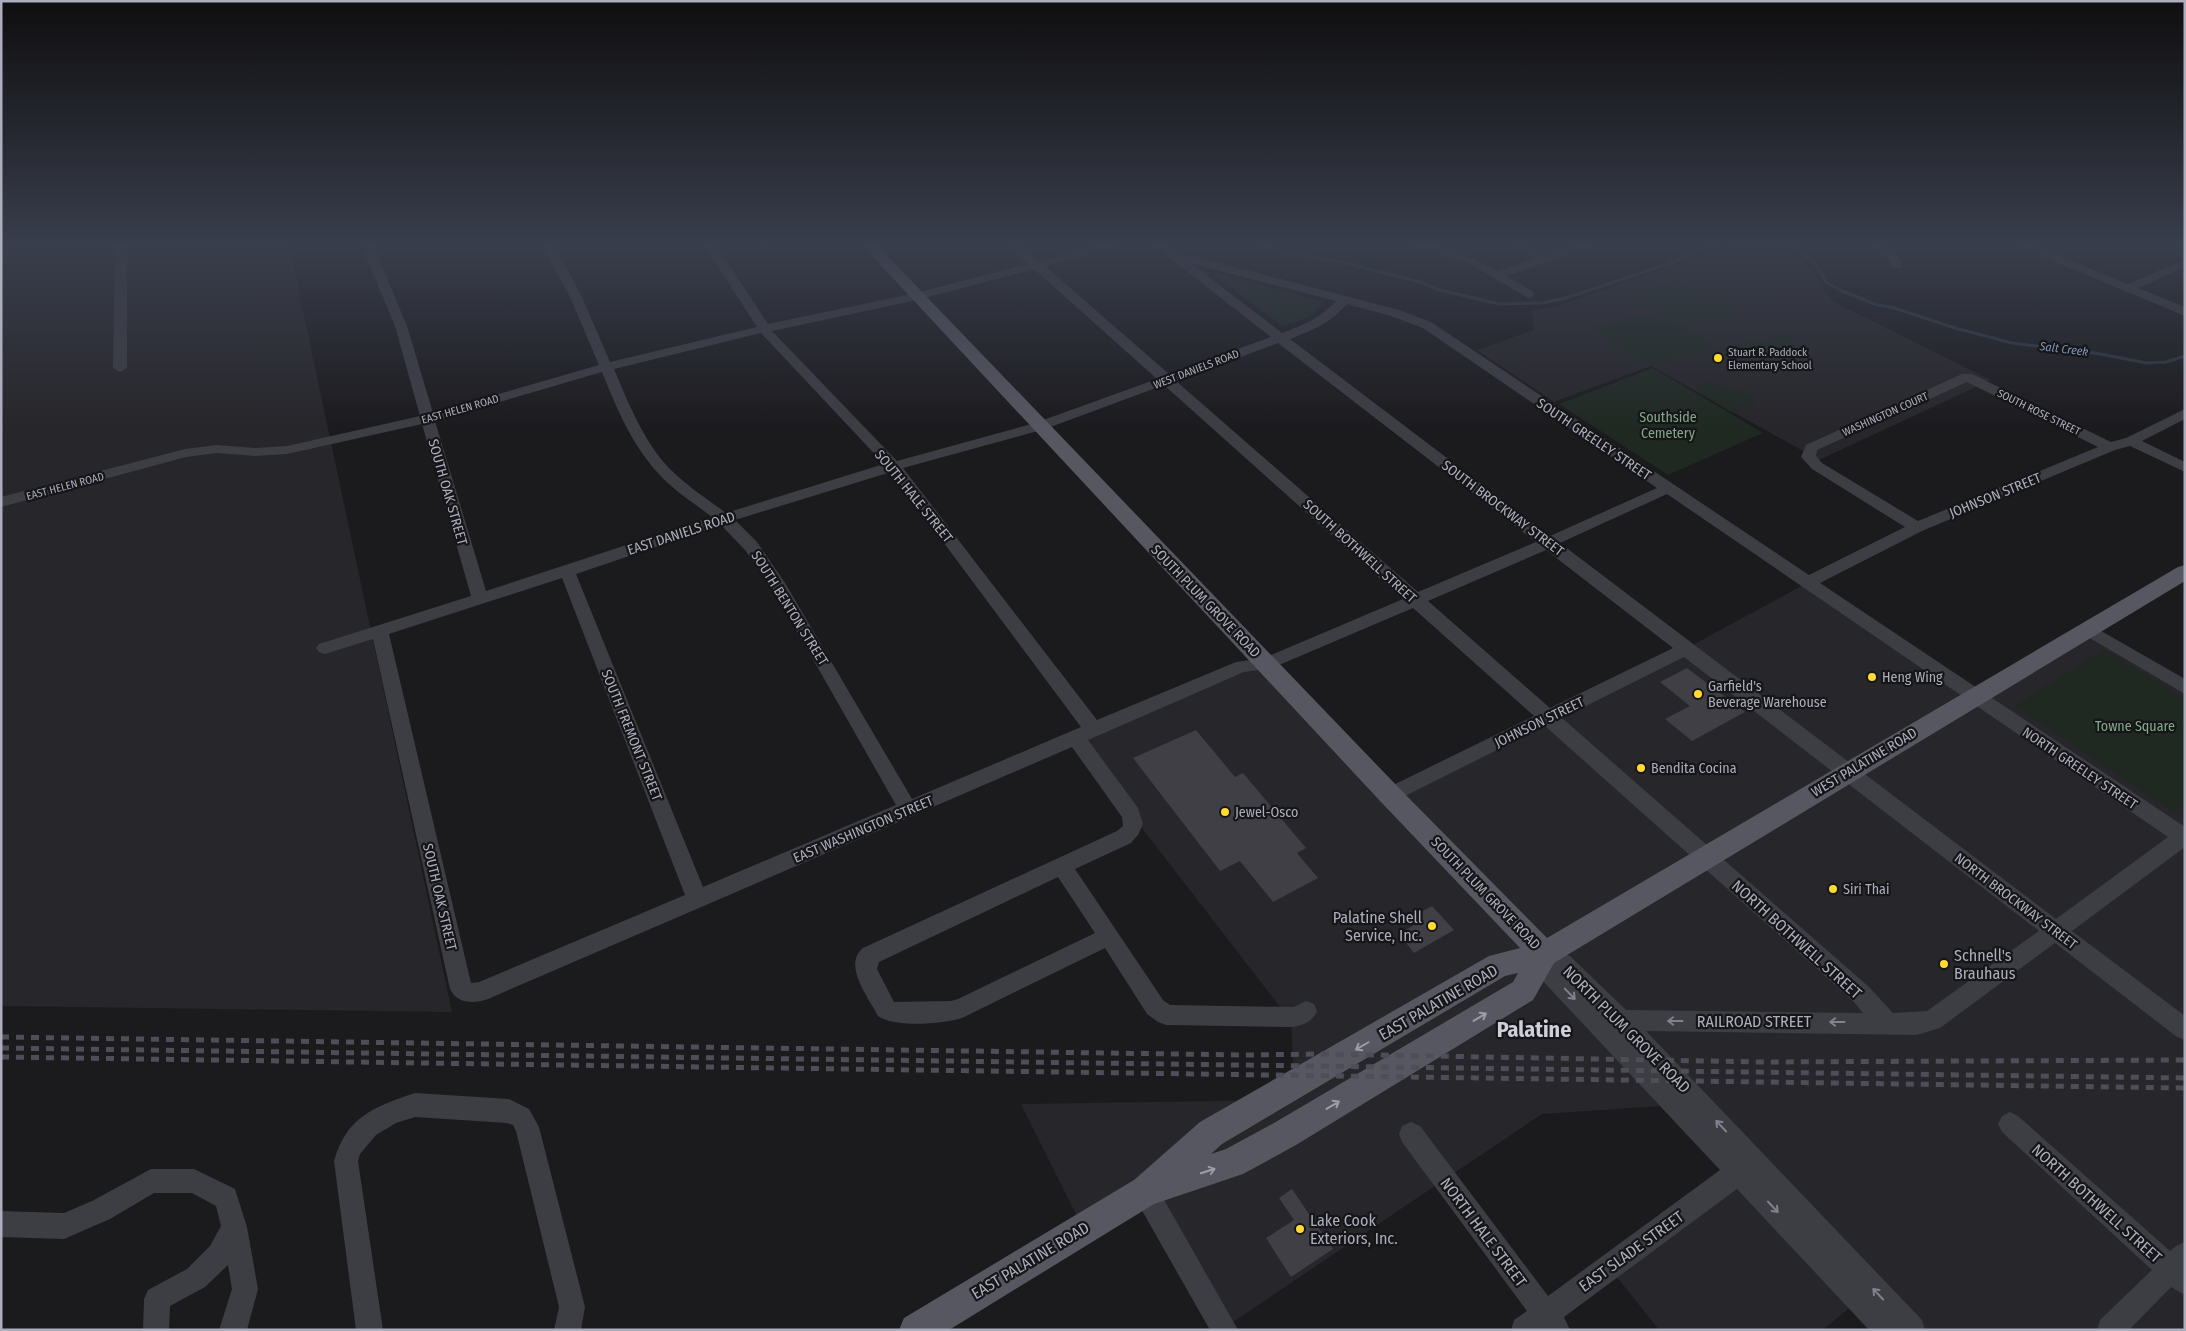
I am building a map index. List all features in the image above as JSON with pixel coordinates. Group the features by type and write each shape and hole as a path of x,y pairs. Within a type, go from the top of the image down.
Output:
{"main road":[{"name":"SOUTH PLUM GROVE ROAD","path":"928,307 1390,795 1544,954"},
{"name":"WEST PALATINE ROAD","path":"1544,954 2185,572"},
{"name":"EAST PALATINE ROAD","path":"916,1330 1145,1191 1211,1133 1314,1075 1500,965 1544,954"}],"street":[{"path":"120,307 120,368"},
{"name":"SOUTH OAK STREET","path":"393,307 401,326 480,599"},
{"name":"SOUTH BENTON STREET","path":"581,307 605,367 642,440 665,473 723,518 751,545 787,598 908,809"},
{"name":"SOUTH HALE STREET","path":"750,307 764,329 894,466 1085,734 1131,814 1134,824 1132,831 1124,838 1062,867"},
{"name":"EAST HELEN ROAD","path":"1,502 185,453 217,449 256,452 287,450 321,444 427,418 605,367 865,307"},
{"name":"SOUTH BOTHWELL STREET","path":"1085,307 1706,858"},
{"name":"SOUTH BROCKWAY STREET","path":"1240,307 1848,772"},
{"name":"WEST DANIELS ROAD","path":"1040,426 1323,321 1337,307"},
{"name":"SOUTH GREELEY STREET","path":"1371,307 1412,318 1427,325 1975,697"},
{"path":"2173,307 2185,312"},
{"name":"SOUTH ROSE STREET","path":"1967,377 2110,447"},
{"name":"WASHINGTON COURT","path":"1917,527 1817,466 1808,457 1811,448 1967,377"},
{"name":"JOHNSON STREET","path":"1807,583 1917,527 2110,447 2130,441 2185,413"},
{"name":"EAST DANIELS ROAD","path":"325,648 567,571 723,518 894,466 1040,426"},
{"path":"2130,441 2185,468"},
{"name":"EAST WASHINGTON STREET","path":"461,989 470,993 492,988 1242,666 1266,664 1548,543 1668,488"},
{"name":"SOUTH FREMONT STREET","path":"567,571 698,900"},
{"path":"2089,630 2185,688"},
{"name":"SOUTH OAK STREET","path":"380,631 461,989"},
{"name":"JOHNSON STREET","path":"1390,795 1687,648"},
{"name":"NORTH GREELEY STREET","path":"1975,697 2184,837"},
{"name":"NORTH BROCKWAY STREET","path":"1848,772 2185,1030"},
{"name":"RAILROAD STREET","path":"1621,1020 1886,1022 1916,1024 1932,1021 2184,837"},
{"name":"NORTH BOTHWELL STREET","path":"1706,858 1861,994 1886,1022"},
{"path":"1109,936 962,1008 951,1011 890,1012 866,970 866,959 1062,867 1109,936 1155,1007 1166,1015 1294,1017 1306,1011"},
{"name":"NORTH PLUM GROVE ROAD","path":"1544,954 1562,963 1621,1020 1912,1330"},
{"name":"NORTH PLUM GROVE ROAD","path":"1544,954 1548,971 1888,1330"},
{"path":"370,1330 346,1161 350,1146 367,1127 389,1114 415,1106 509,1111 521,1117 527,1128 572,1307 570,1325 566,1330"},
{"name":"NORTH BOTHWELL STREET","path":"2010,1124 2180,1269"},
{"name":"NORTH HALE STREET","path":"1411,1134 1551,1322"},
{"name":"EAST SLADE STREET","path":"1524,1330 1551,1322 1739,1172"},
{"path":"1,1224 64,1226 101,1210 151,1181 194,1180 226,1198 234,1227 245,1289 235,1326 232,1330"},
{"path":"1145,1191 1225,1330"},
{"path":"156,1330 157,1299 196,1278 219,1255 234,1227"},
{"path":"2110,1330 2180,1269"}],"shaded area":[{"path":"1,307 302,307 452,1012 1,1006"},
{"name":"Stuart R. Paddock Elementary School","path":"1552,307 1844,307 1991,380 1819,460 1651,366 1554,402 1477,350 1534,330 1532,311"},
{"path":"1807,583 1975,697 2089,630 2185,688 2185,1330 1903,1330 1868,1292 1823,1330 1659,1330 1609,1267 1748,1166 1690,1104 1542,1114 1224,1328 1145,1191 1083,1228 1021,1104 1295,1100 1291,1021 1131,814 1076,738 1253,664 1390,795 1687,648"}],"green space":[{"path":"1257,307 1319,307 1310,317 1282,326"},
{"path":"1637,307 1738,307 1745,310 1703,322 1680,321"},
{"path":"1632,317 1657,318 1681,324 1716,349 1650,364 1639,362 1591,327"},
{"path":"1772,333 1787,337 1797,346 1752,358 1730,360 1708,355 1709,352 1771,338"},
{"name":"Southside Cemetery","path":"1653,368 1763,433 1668,475 1559,404"},
{"path":"1707,382 1749,394 1755,403 1731,412 1702,394 1696,386"},
{"name":"Towne Square","path":"2104,650 2185,699 2185,804 2174,812 2015,706"}],"building":[{"name":"Garfield's Beverage Warehouse","path":"1687,668 1745,712 1692,741 1665,719 1690,706 1660,682"},
{"name":"Jewel-Osco","path":"1196,730 1235,777 1243,773 1306,848 1297,853 1318,878 1273,902 1240,861 1220,871 1133,758"},
{"name":"Palatine Shell Service, Inc.","path":"1432,906 1454,930 1414,953 1399,934 1421,921 1416,915"},
{"name":"Lake Cook Exteriors, Inc.","path":"1292,1189 1333,1249 1291,1277 1266,1238 1294,1220 1279,1198"}],"waterway":[{"name":"Salt Creek","path":"1891,307 1955,328 2012,343 2095,353 2147,363 2166,362 2185,356"}],"railway":[{"path":"1,1037 1245,1055 1319,1054 1762,1062 2185,1060"},
{"path":"1,1048 2185,1078"},
{"path":"1,1057 2185,1088"}],"place":[{"name":"Stuart R. Paddock Elementary School","path":"1718,358"},
{"name":"Heng Wing","path":"1872,677"},
{"name":"Garfield's Beverage Warehouse","path":"1698,694"},
{"name":"Bendita Cocina","path":"1641,768"},
{"name":"Jewel-Osco","path":"1225,812"},
{"name":"Siri Thai","path":"1833,889"},
{"name":"Palatine Shell Service, Inc.","path":"1432,926"},
{"name":"Schnell's Brauhaus","path":"1944,964"},
{"name":"Lake Cook Exteriors, Inc.","path":"1300,1229"}],"district":[{"name":"Palatine","path":"1534,1029"}]}
